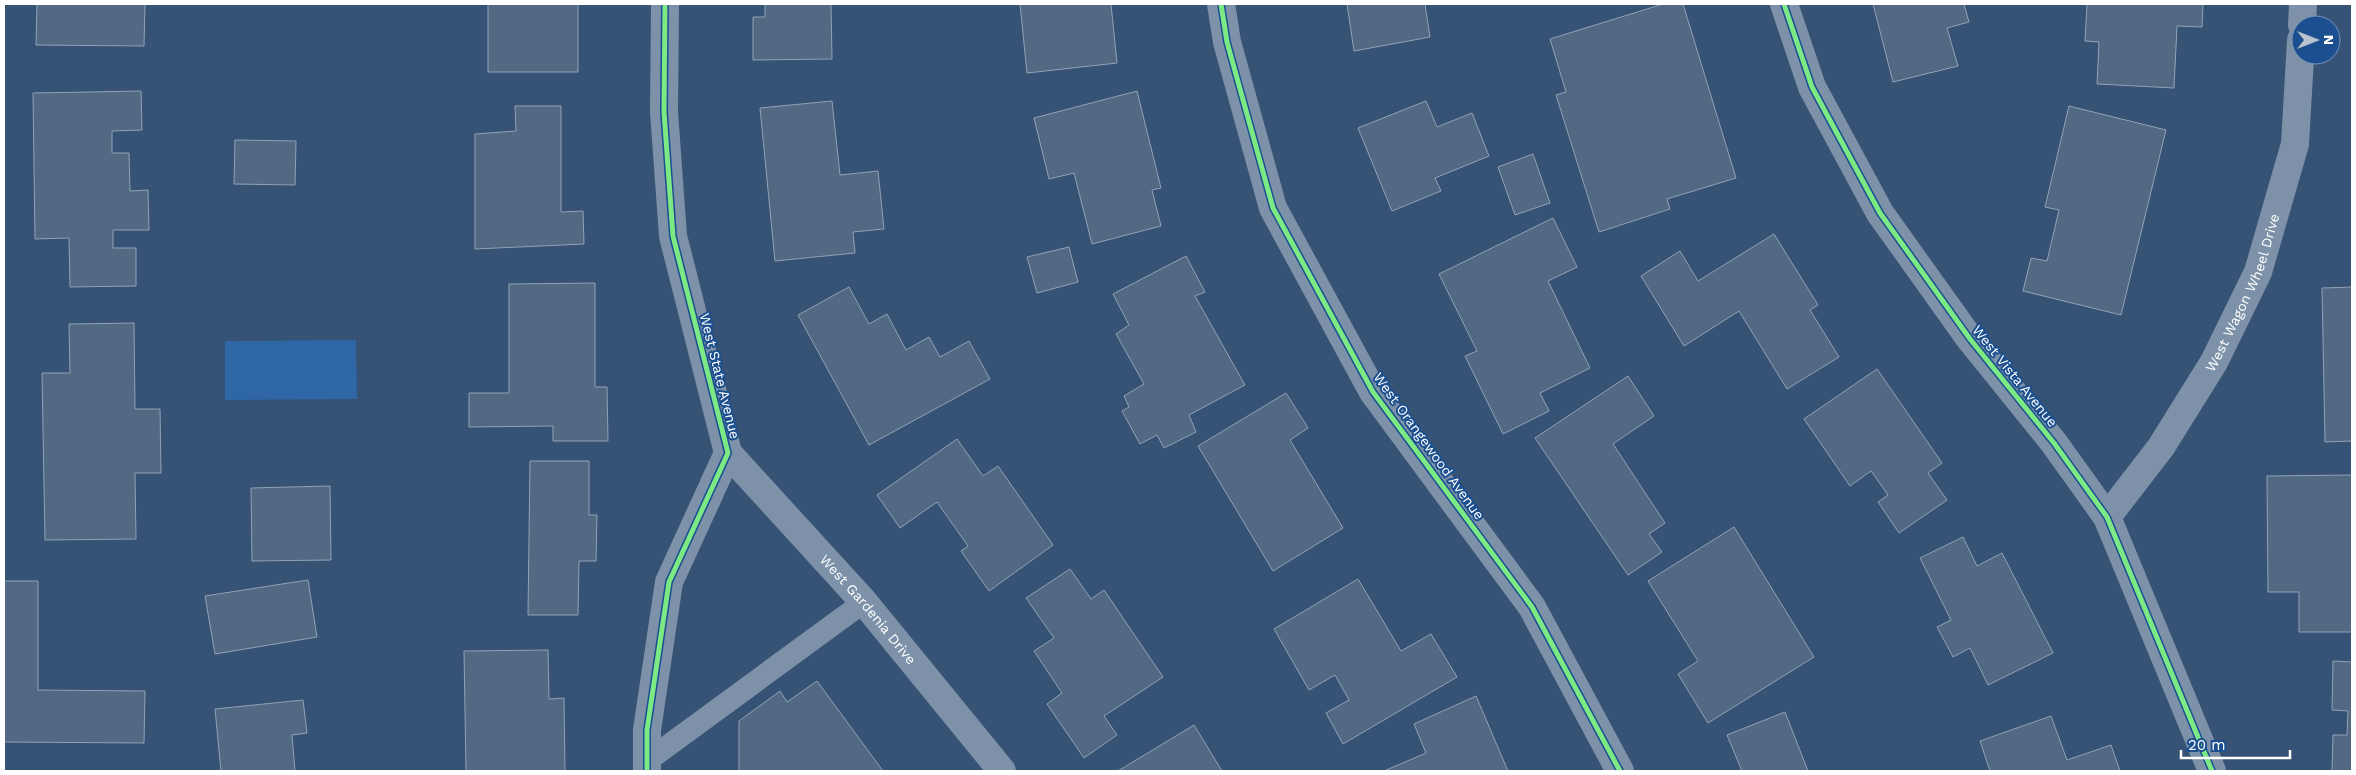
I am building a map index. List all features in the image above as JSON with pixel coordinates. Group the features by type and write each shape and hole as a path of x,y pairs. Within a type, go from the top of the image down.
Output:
{"street":[{"name":"West State Avenue","path":"647,766 647,730 669,582 728,453 674,236 664,112 665,4"},
{"name":"West Orangewood Avenue","path":"1221,4 1227,42 1273,208 1373,392 1532,607 1620,771"},
{"name":"West Vista Avenue","path":"1784,4 1812,87 1880,213 1970,339 2054,443 2106,517 2212,771"},
{"name":"West Wagon Wheel Drive","path":"2106,517 2160,447 2214,362 2258,272 2295,144 2300,65"},
{"name":"West Gardenia Drive","path":"728,453 864,602 1002,771"}],"lane":[{"path":"647,766 864,602"}],"shaded area":[{"path":"356,340 357,399 225,400 225,341"}],"building":[{"path":"37,4 145,4 144,46 36,45"},
{"path":"488,4 578,4 578,72 488,72"},
{"path":"765,4 831,4 832,59 753,60 753,17 765,17"},
{"path":"1020,4 1111,4 1117,63 1027,73"},
{"path":"1347,4 1425,4 1430,37 1354,51"},
{"path":"1663,4 1683,4 1736,178 1667,199 1670,209 1599,232 1556,95 1566,92 1550,39"},
{"path":"1873,4 1964,4 1969,22 1947,28 1958,66 1893,82"},
{"path":"2087,4 2203,4 2202,27 2177,26 2174,88 2097,84 2099,42 2085,41"},
{"path":"141,91 142,130 112,131 112,153 129,153 130,191 148,190 149,230 113,230 113,248 136,248 136,286 70,287 69,238 35,239 33,93"},
{"path":"1137,91 1161,188 1152,190 1161,226 1092,244 1074,173 1049,179 1034,118"},
{"path":"832,101 840,175 878,171 884,229 853,232 855,253 775,261 760,108"},
{"path":"1426,101 1437,127 1472,113 1489,156 1435,178 1441,191 1392,211 1358,128"},
{"path":"515,106 561,106 561,212 583,211 584,244 475,249 475,134 516,131"},
{"path":"2069,106 2166,130 2121,315 2023,291 2031,258 2047,261 2059,210 2045,207"},
{"path":"235,140 296,141 295,185 234,184"},
{"path":"1533,154 1550,203 1515,215 1498,167"},
{"path":"1553,218 1577,267 1548,281 1590,368 1540,393 1549,411 1503,434 1465,356 1477,351 1439,274"},
{"path":"1774,234 1818,305 1810,310 1839,357 1787,389 1739,311 1684,346 1641,276 1680,251 1698,281"},
{"path":"1069,247 1078,282 1037,293 1027,257"},
{"path":"1186,256 1205,292 1195,296 1245,385 1189,415 1196,432 1164,448 1157,435 1140,444 1122,411 1129,407 1124,396 1144,384 1116,334 1129,325 1113,294"},
{"path":"595,283 595,387 607,387 608,441 553,441 553,426 469,427 469,393 509,393 509,284"},
{"path":"849,287 869,324 887,314 906,350 929,337 940,357 969,341 990,379 869,445 798,315"},
{"path":"2352,287 2352,441 2325,442 2322,288"},
{"path":"134,323 135,409 160,409 161,473 135,473 136,539 45,540 42,373 70,373 69,324"},
{"path":"1877,369 1942,463 1928,473 1947,500 1899,533 1878,502 1888,495 1871,471 1850,486 1804,419"},
{"path":"1628,376 1654,416 1613,444 1665,523 1649,534 1662,552 1628,575 1535,438"},
{"path":"1286,393 1308,428 1290,440 1343,528 1273,571 1198,446"},
{"path":"957,439 983,476 998,466 1053,545 989,591 961,551 968,546 937,502 900,528 877,495"},
{"path":"530,461 589,461 589,515 597,515 596,561 579,561 578,615 528,615"},
{"path":"2352,475 2352,632 2299,632 2299,592 2268,592 2267,476"},
{"path":"330,486 331,560 252,561 251,488"},
{"path":"1734,527 1814,657 1708,723 1678,674 1698,661 1648,581"},
{"path":"1963,537 1977,566 2002,553 2053,653 1988,685 1970,648 1953,657 1937,627 1951,620 1920,558"},
{"path":"1070,569 1091,599 1104,590 1163,677 1104,716 1117,735 1084,758 1047,704 1062,693 1034,651 1054,638 1026,598"},
{"path":"1358,579 1401,651 1431,634 1457,677 1343,744 1326,713 1349,700 1335,675 1309,690 1274,629"},
{"path":"308,580 317,637 215,654 205,596"},
{"path":"4,581 38,581 38,690 145,691 144,743 4,742"},
{"path":"548,650 549,699 564,698 565,771 466,771 464,651"},
{"path":"2333,661 2352,662 2352,771 2332,771 2333,735 2347,735 2348,711 2332,710"},
{"path":"817,681 883,771 739,771 739,721 780,691 787,702"},
{"path":"1476,696 1508,771 1384,771 1426,753 1414,724"},
{"path":"303,700 307,733 292,735 295,771 221,771 215,709"},
{"path":"1785,712 1808,771 1742,771 1727,735"},
{"path":"2051,716 2067,760 2111,745 2120,771 1990,771 1980,741"},
{"path":"1194,725 1222,771 1118,771"}],"cycle path":[{"path":"647,771 647,730 669,582 728,453 673,236 664,112 665,4"},
{"path":"1221,4 1227,42 1273,208 1373,392 1532,607 1620,771"},
{"path":"1784,4 1812,87 1880,213 1970,339 2054,443 2107,517 2212,771"}]}
